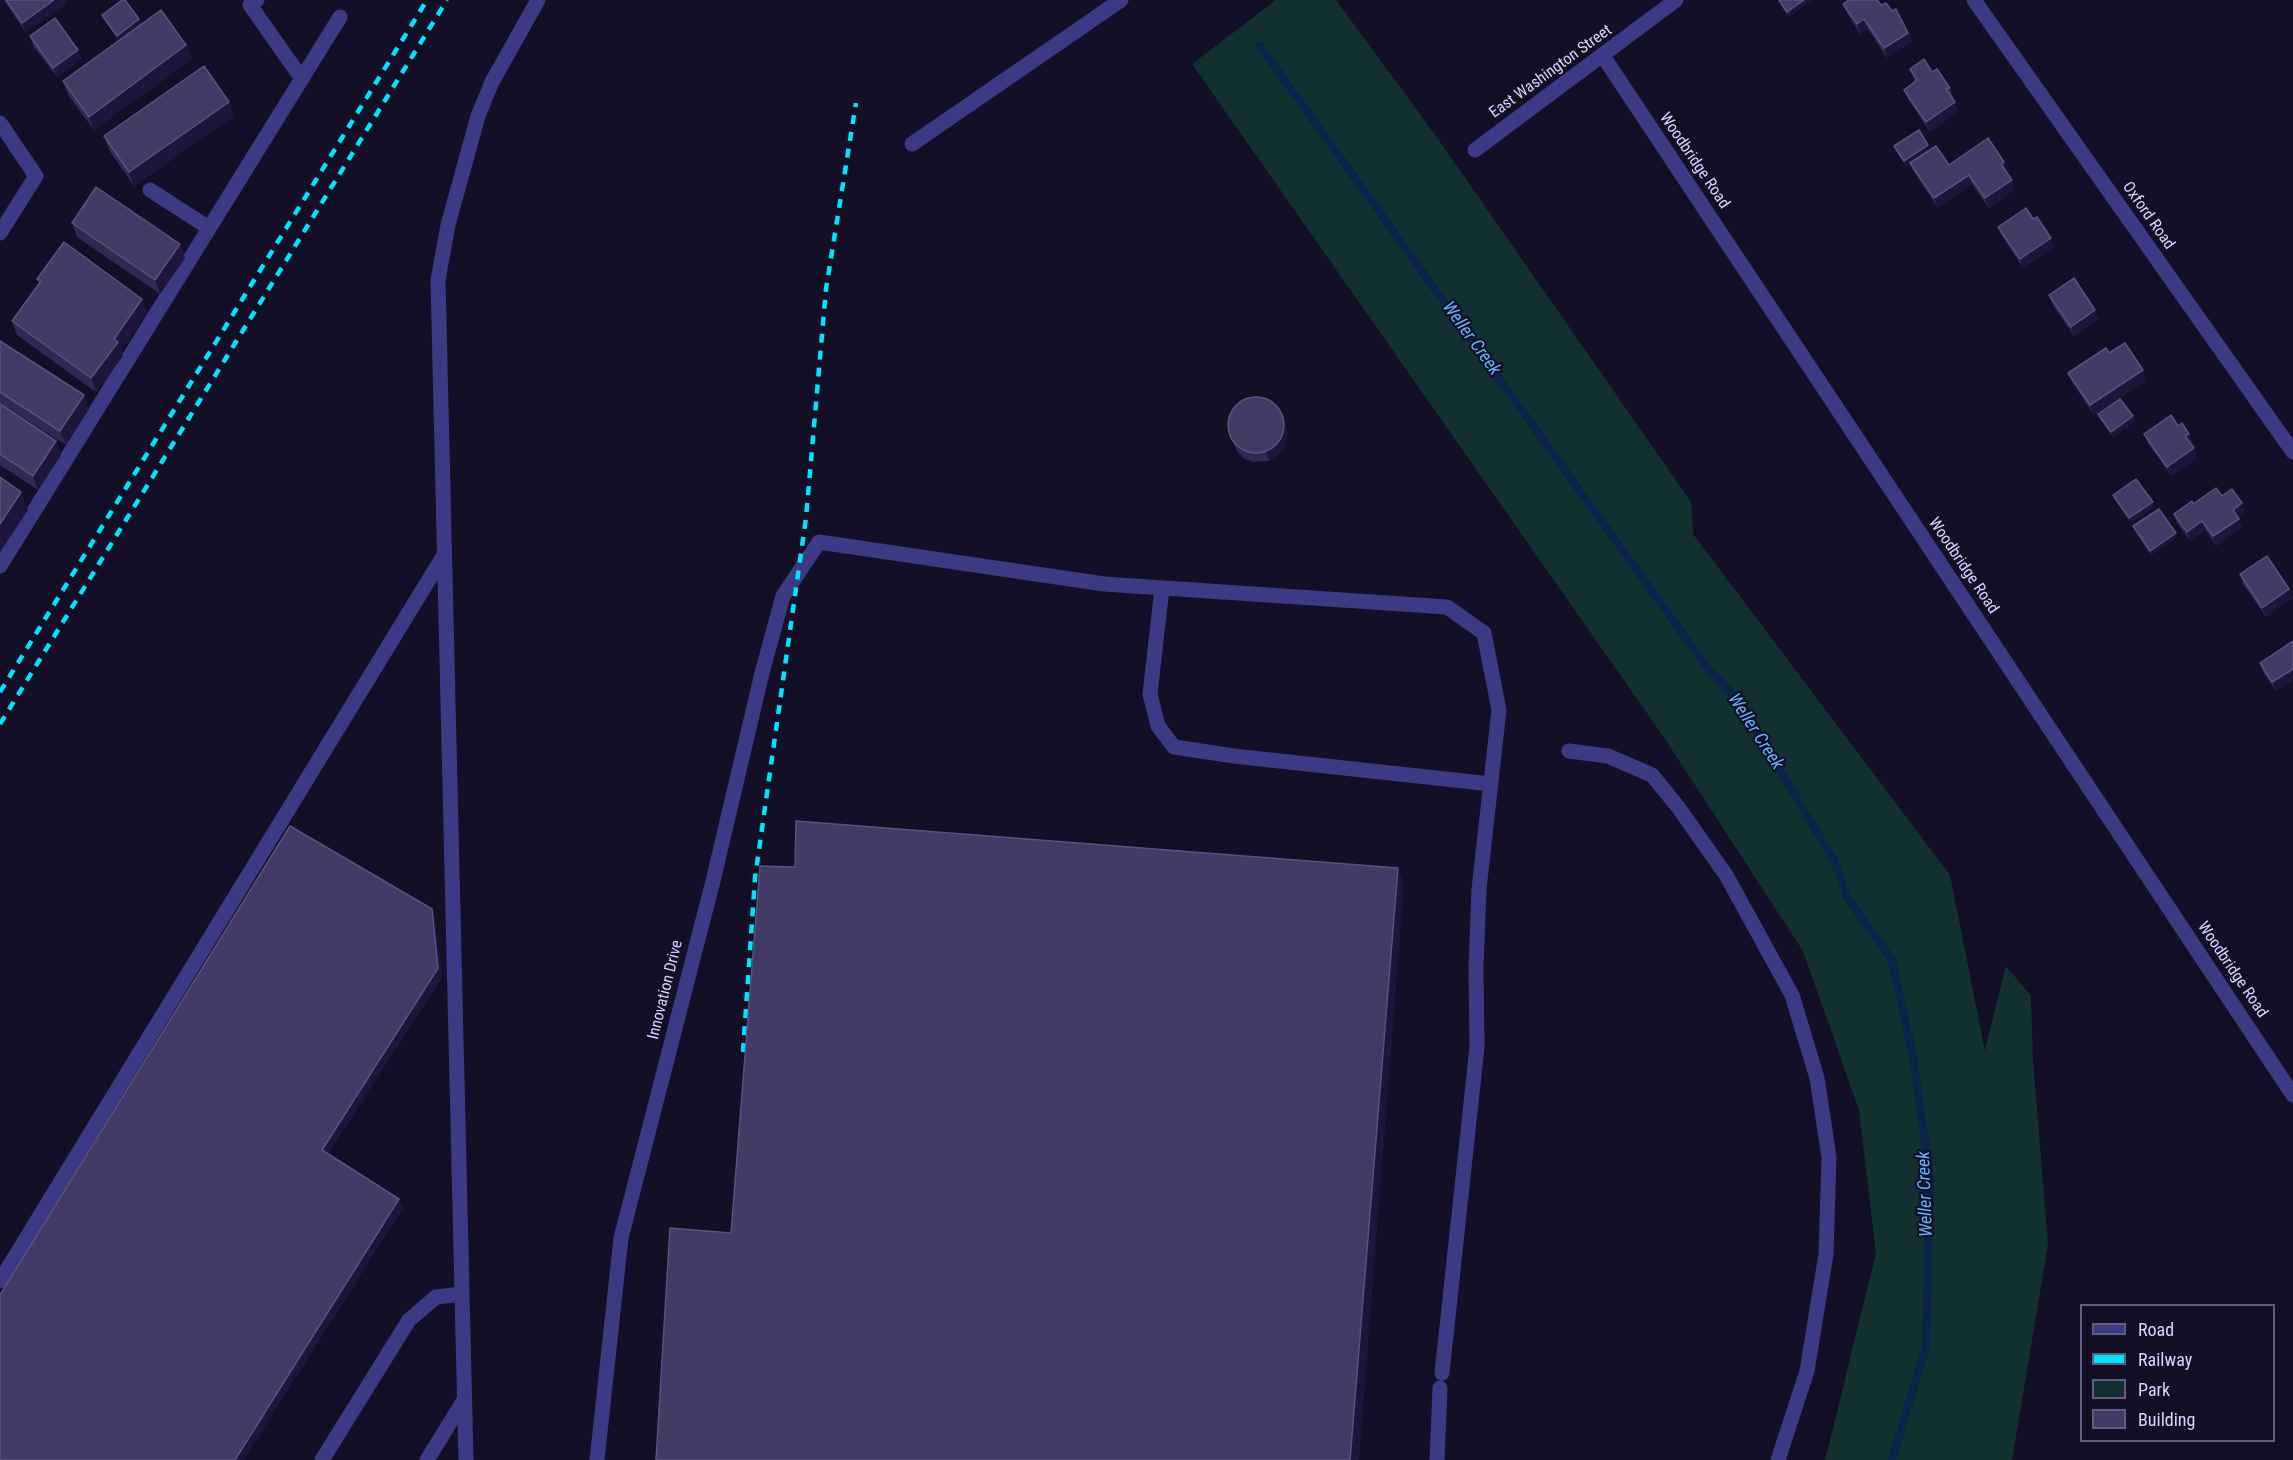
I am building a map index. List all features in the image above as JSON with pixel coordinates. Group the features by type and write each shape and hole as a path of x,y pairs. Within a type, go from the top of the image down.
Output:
{"street":[{"path":"257,0 250,5 302,79"},
{"path":"465,1460 438,280 448,225 478,116 492,82 538,0"},
{"path":"912,144 1121,0"},
{"name":"East Washington Street","path":"1475,150 1676,0"},
{"name":"Oxford Road","path":"1974,0 2293,452"},
{"path":"0,566 340,17"},
{"name":"Woodbridge Road","path":"1603,56 2293,1095"},
{"path":"0,123 36,176 0,233"},
{"path":"150,190 209,228"},
{"name":"Innovation Drive","path":"597,1460 621,1238 783,596 819,542 1104,584 1162,588"},
{"path":"0,1281 444,555"},
{"path":"1437,1460 1441,1381 1477,1047 1476,969 1479,890 1491,784 1499,710 1484,633 1447,607 1162,588 1150,694 1158,726 1174,747 1234,756 1491,784"},
{"path":"1569,751 1608,756 1652,776 1678,807 1726,875 1792,995 1817,1078 1829,1157 1826,1254 1807,1371 1778,1460"},
{"path":"322,1460 409,1320 436,1297 462,1294"},
{"path":"427,1460 464,1400"}],"green space":[{"path":"1276,0 1336,0 1436,136 1691,502 1693,534 1950,875 1985,1051 2006,966 2031,996 2033,1060 2048,1244 2012,1460 1825,1460 1876,1254 1859,1110 1803,951 1663,736 1192,64"}],"building":[{"path":"6,0 54,0 22,23"},
{"path":"125,0 139,19 117,36 102,15"},
{"path":"1779,0 1804,0 1787,12"},
{"path":"1849,0 1877,0 1881,5 1886,3 1892,11 1896,9 1908,33 1884,48 1864,19 1857,24 1843,4"},
{"path":"161,10 186,45 89,117 63,81"},
{"path":"55,18 78,50 53,68 30,36"},
{"path":"1924,59 1932,72 1937,69 1950,88 1946,89 1955,102 1926,122 1904,90 1917,80 1910,69"},
{"path":"204,66 229,102 129,172 104,136"},
{"path":"1919,130 1928,145 1904,161 1894,146"},
{"path":"1988,138 2004,162 2001,164 2012,180 1985,198 1969,175 1934,198 1910,163 1936,146 1949,165"},
{"path":"96,187 180,244 155,280 72,223"},
{"path":"2026,208 2033,219 2037,217 2051,238 2020,259 1998,227"},
{"path":"64,242 142,299 114,339 118,342 91,378 12,321 41,281 37,279"},
{"path":"2074,278 2095,310 2071,327 2049,295"},
{"path":"0,341 84,395 60,431 0,392"},
{"path":"2125,343 2143,370 2090,405 2068,373 2106,348 2109,353"},
{"path":"1256,397 1267,399 1276,405 1282,414 1284,425 1282,436 1276,445 1267,451 1256,453 1245,451 1236,445 1230,436 1228,425 1230,414 1236,405 1245,399"},
{"path":"2120,399 2133,416 2111,432 2098,414"},
{"path":"0,404 56,441 33,476 0,454"},
{"path":"2171,415 2178,426 2182,423 2189,434 2185,436 2194,448 2167,467 2144,434"},
{"path":"0,477 21,492 0,524"},
{"path":"2136,479 2153,502 2129,518 2113,495"},
{"path":"2216,488 2222,496 2232,489 2242,503 2233,510 2239,519 2213,536 2202,521 2187,532 2174,514"},
{"path":"2159,509 2176,533 2150,551 2133,526"},
{"path":"2267,556 2289,589 2262,608 2240,574"},
{"path":"2293,641 2293,669 2272,682 2260,663"},
{"path":"796,821 1398,868 1350,1460 656,1460 670,1228 731,1233 760,866 795,867"},
{"path":"290,826 432,909 438,968 322,1150 399,1199 235,1460 0,1460 0,1295"}],"waterway":[{"name":"Weller Creek","path":"1260,46 1708,669 1736,697 1834,860 1847,897 1892,960 1913,1056 1930,1179 1926,1346 1892,1460"}],"railway":[{"path":"0,692 427,0"},
{"path":"0,724 447,0"},
{"path":"743,1052 755,878 806,518 826,289 856,103"}]}
